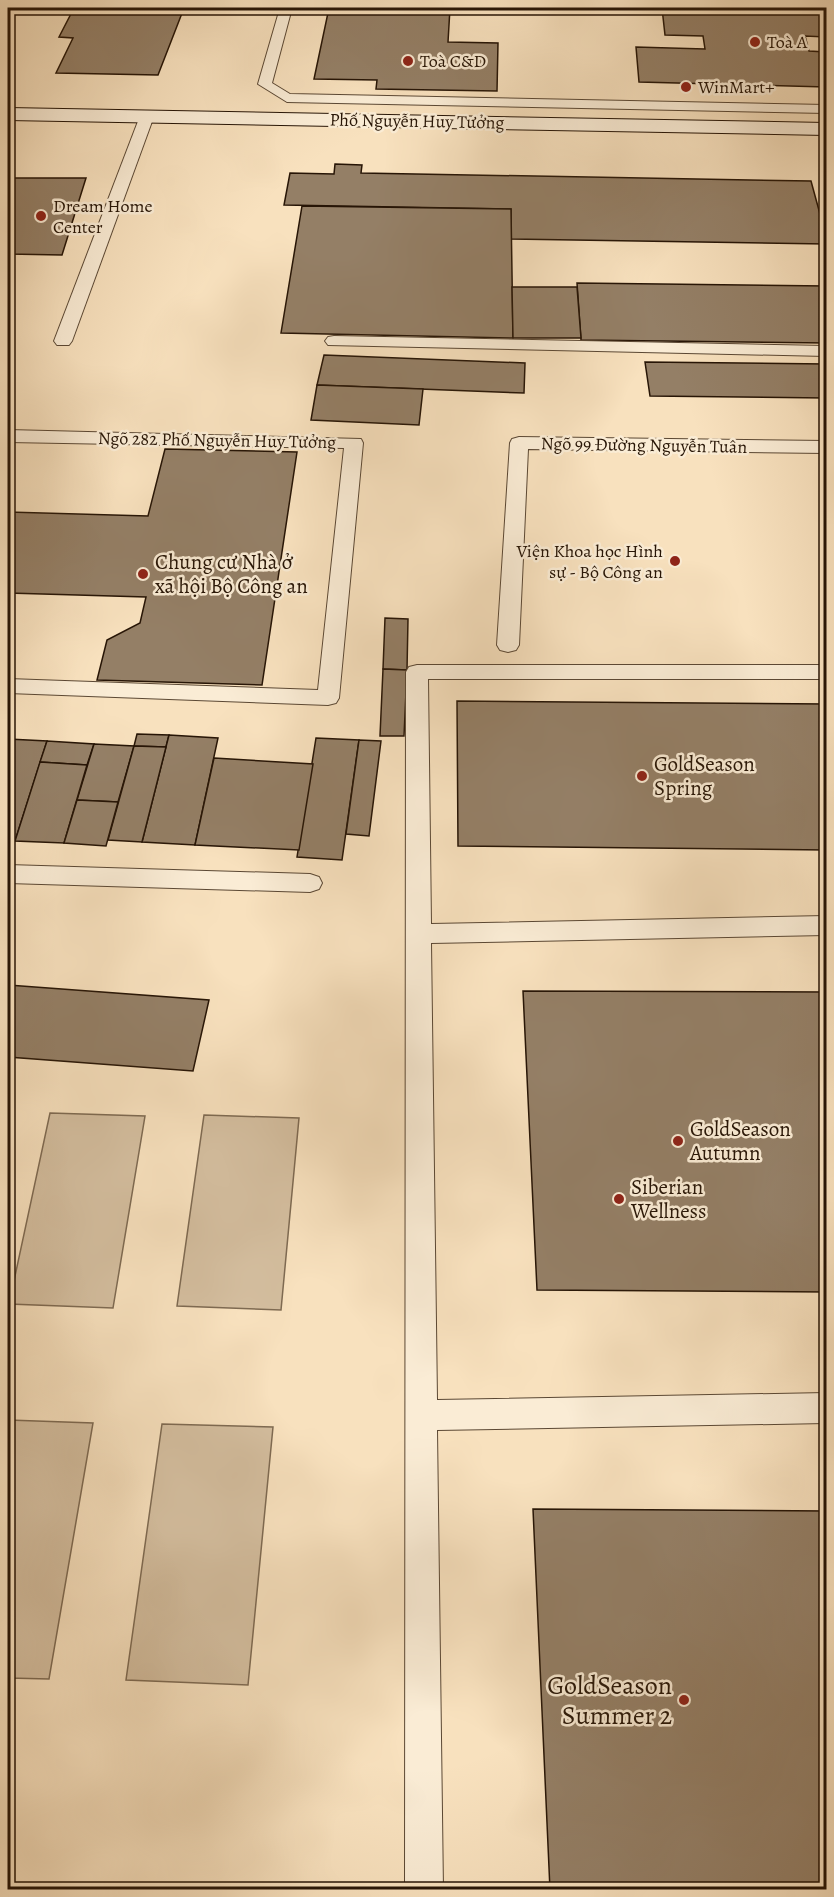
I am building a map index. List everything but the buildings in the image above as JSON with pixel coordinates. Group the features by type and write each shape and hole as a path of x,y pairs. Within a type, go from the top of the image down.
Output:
{"street":[{"name":"Phố Nguyễn Huy Tưởng","path":"8,114 826,129"}],"lane":[{"path":"286,8 265,84 287,98 826,109"},
{"path":"530,103 532,123"},
{"path":"584,104 586,124"},
{"path":"63,341 147,116"},
{"path":"334,341 826,351"},
{"name":"Ngõ 282 Phố Nguyễn Huy Tưởng","path":"8,436 354,443 328,698 8,686"},
{"name":"Ngõ 99 Đường Nguyễn Tuân","path":"508,645 519,443 826,447"},
{"path":"424,1890 417,672 826,672"},
{"path":"8,874 310,883"},
{"path":"419,934 826,925"},
{"path":"421,1415 826,1408"}],"shaded area":[{"path":"50,1113 145,1116 113,1308 9,1304"},
{"path":"204,1115 299,1118 281,1310 177,1306"},
{"path":"8,1420 93,1423 49,1679 8,1678"},
{"path":"162,1424 273,1427 248,1685 126,1680"}],"place":[{"name":"Toà A","path":"755,42"},
{"name":"Toà C&D","path":"408,61"},
{"name":"WinMart+","path":"686,87"},
{"name":"Dream Home Center","path":"41,216"},
{"name":"Viện Khoa học Hình sự - Bộ Công an","path":"675,561"},
{"name":"Chung cư Nhà ở xã hội Bộ Công an","path":"143,574"},
{"name":"GoldSeason Spring","path":"642,776"},
{"name":"GoldSeason Autumn","path":"678,1141"},
{"name":"Siberian Wellness","path":"619,1199"},
{"name":"GoldSeason Summer 2","path":"684,1700"}]}
